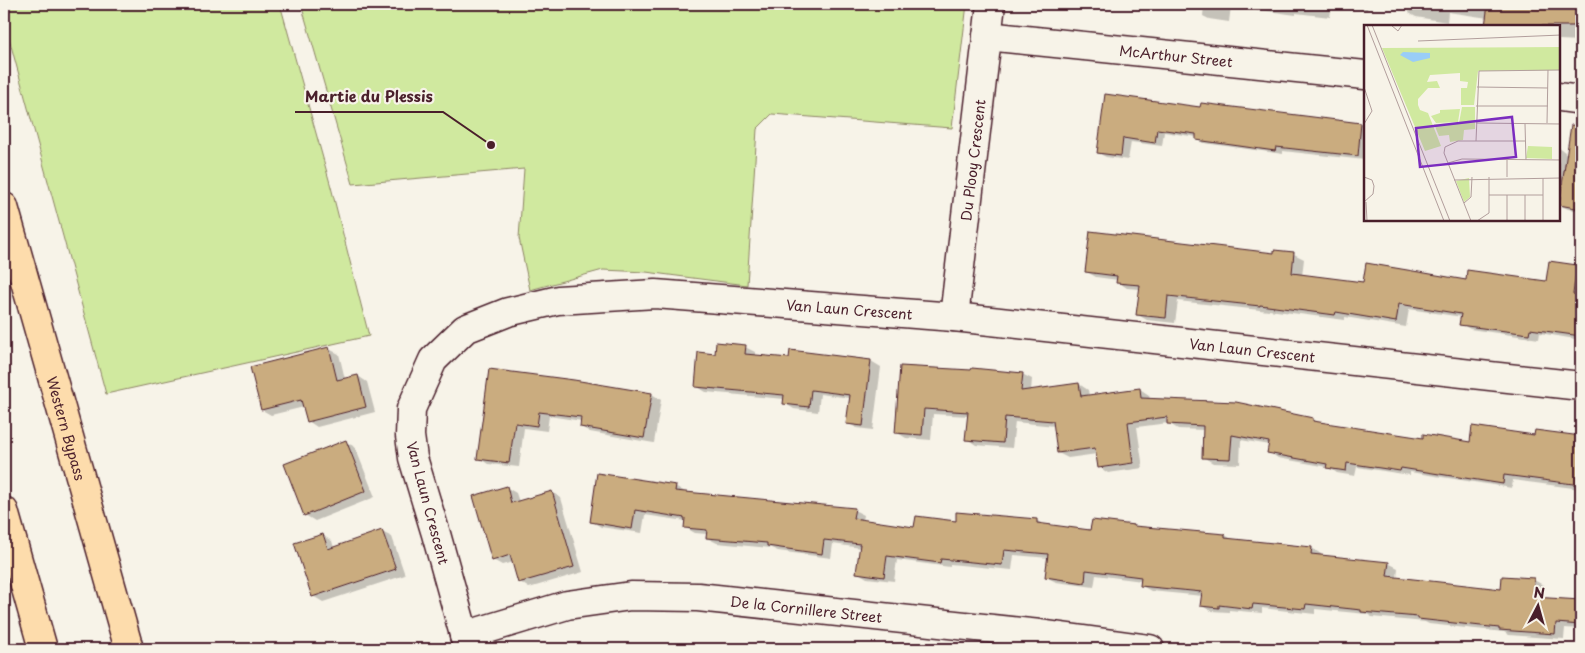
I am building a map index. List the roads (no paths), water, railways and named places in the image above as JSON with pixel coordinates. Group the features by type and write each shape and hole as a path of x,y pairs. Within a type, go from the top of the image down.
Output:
{"highway":[{"name":"Western Bypass","path":"4,208 129,649"},
{"path":"4,511 43,649"}],"street":[{"name":"Du Plooy Crescent","path":"954,317 991,4"},
{"name":"McArthur Street","path":"987,36 1364,75"},
{"path":"1560,97 1581,100"},
{"name":"Van Laun Crescent","path":"466,643 413,458 410,436 411,409 433,360 465,329 508,312 558,300 655,294 954,317 1581,386"},
{"name":"De la Cornillere Street","path":"466,643 568,605 631,596 707,598 1040,634 1150,649"}],"place":[{"name":"Martie du Plessis","path":"491,145"}]}
